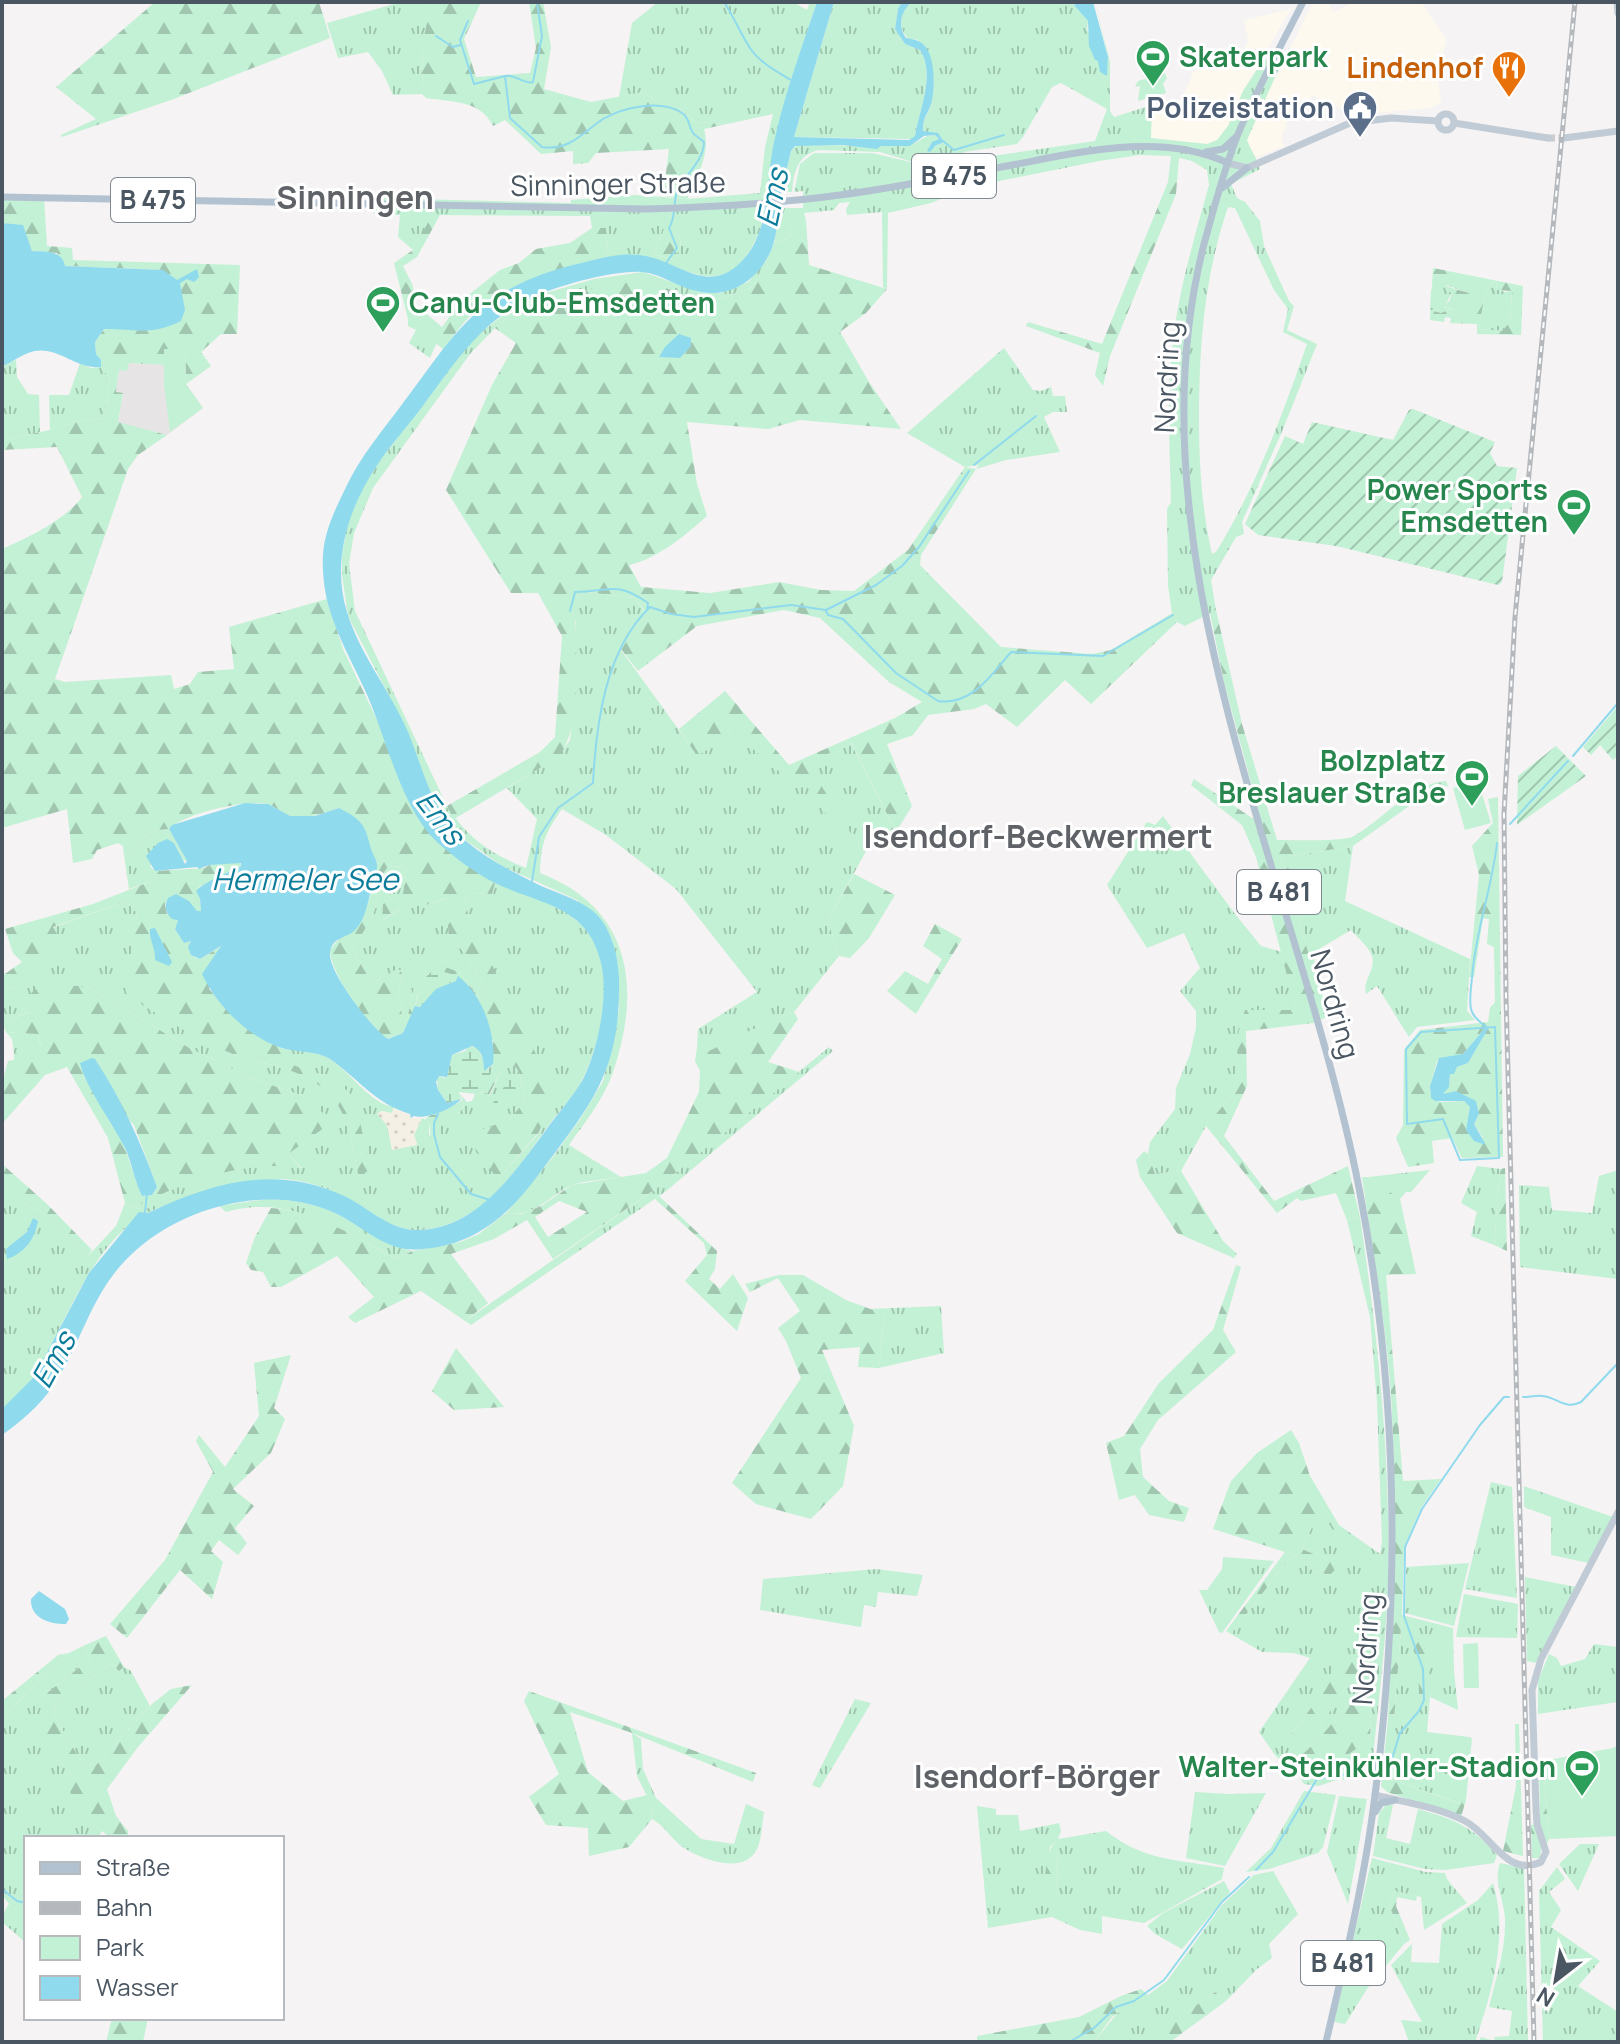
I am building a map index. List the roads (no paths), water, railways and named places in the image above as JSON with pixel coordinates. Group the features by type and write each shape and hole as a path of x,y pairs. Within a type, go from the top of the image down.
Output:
{"main road":[{"name":"Nordring","path":"1303,2 1238,135 1204,247 1187,359 1186,444 1193,530 1206,614 1230,719 1322,1036 1355,1170 1384,1368 1392,1511 1389,1647 1372,1817 1326,2042"},
{"name":"B 475","path":"1196,152 1223,149 1238,135"},
{"name":"Sinninger Straße","path":"2,197 662,209 810,199 1098,150 1157,148 1196,152 1228,163"},
{"path":"1221,189 1247,168"},
{"path":"1372,1817 1381,1803 1395,1800"}],"street":[{"path":"1617,2 1618,13"},
{"path":"1228,163 1247,168 1350,123 1391,118 1438,121 1442,115 1448,115 1454,123 1548,138"},
{"path":"1564,138 1618,131"},
{"path":"1375,1795 1462,1819 1479,1831 1506,1859 1519,1864 1536,1864 1545,1858 1536,1808 1534,1675 1618,1512"}],"water":[{"name":"Ems","path":"817,2 834,2 794,137 909,140 915,136 927,70 920,50 905,44 895,29 902,2 911,2 903,15 902,28 906,38 924,45 933,68 932,101 923,131 938,133 944,142 930,152 927,151 932,142 939,139 935,135 924,136 910,146 881,146 877,149 843,145 795,146 791,151 776,216 773,246 757,272 732,289 717,293 701,292 650,273 630,272 570,284 542,293 513,308 470,345 388,449 368,480 351,516 342,554 343,593 352,627 401,717 430,791 445,818 466,841 491,859 593,911 609,933 619,977 615,1037 609,1062 589,1105 517,1201 480,1232 449,1244 411,1250 401,1248 384,1242 324,1208 282,1200 253,1200 209,1209 163,1230 136,1250 113,1275 96,1301 54,1385 30,1412 2,1435 2,1409 34,1377 89,1273 139,1212 148,1213 219,1186 268,1179 317,1186 342,1195 404,1229 436,1228 474,1211 491,1197 520,1164 582,1081 597,1039 603,1007 603,976 595,944 574,918 495,883 465,864 437,842 414,812 332,616 323,572 326,536 346,487 372,444 438,355 471,317 490,302 538,276 613,256 630,254 653,258 704,276 728,272 741,262 762,223 777,129"},
{"path":"1077,2 1093,2 1108,57 1107,76 1100,72 1098,61 1089,46 1088,21 1074,5"},
{"path":"2,223 23,225 32,251 57,254 65,266 163,270 177,280 197,269 199,277 194,282 187,279 180,283 185,310 181,321 151,330 104,329 95,342 101,367 82,365 47,351 25,354 5,365 2,364"},
{"path":"679,334 691,338 691,346 680,358 659,357 665,347"},
{"name":"Hermeler See","path":"245,803 268,804 290,816 315,816 339,808 361,824 376,862 376,872 362,920 356,929 331,947 331,962 352,999 388,1039 403,1033 415,1006 420,1007 436,989 456,981 458,976 467,984 481,1004 490,1028 493,1064 484,1071 481,1053 472,1046 452,1055 447,1077 439,1076 436,1082 447,1103 461,1099 453,1106 433,1115 411,1118 410,1114 377,1097 330,1059 319,1054 282,1048 257,1036 235,1019 216,998 202,974 221,946 200,959 191,955 188,947 191,941 184,943 175,929 178,920 172,919 166,904 168,898 176,894 201,911 196,891 241,866 241,863 155,871 146,856 158,843 167,839 174,843 185,864 187,861 169,829 172,825"},
{"path":"155,928 172,962 169,966 155,960 150,929"},
{"path":"1489,1027 1468,1063 1450,1074 1449,1087 1443,1094 1456,1091 1476,1101 1479,1114 1474,1124 1486,1145 1474,1141 1466,1130 1470,1107 1464,1101 1435,1101 1431,1098 1430,1086 1439,1058 1463,1054"},
{"path":"92,1058 114,1090 137,1137 157,1187 152,1195 142,1196 125,1148 83,1073 80,1063"},
{"path":"33,1218 38,1221 32,1239 19,1253 7,1259 6,1249 27,1232"},
{"path":"39,1591 65,1609 69,1619 66,1624 53,1623 37,1615 31,1599"}],"waterway":[{"path":"537,2 542,36 533,82 505,76 510,118 542,147 568,144 603,119 642,106 664,106 682,113 692,132 704,142 699,160 677,190 669,228 677,248 666,263"},
{"path":"724,2 754,53 791,80"},
{"path":"468,21 460,40 474,84 505,76"},
{"path":"436,36 453,47 460,45"},
{"path":"943,141 954,150 1004,135"},
{"path":"974,465 1036,416"},
{"path":"532,881 539,837 558,808 593,783 600,713 613,666 623,644 650,607 694,617 791,605 826,610 876,585 902,566 919,547 969,471"},
{"path":"570,611 575,592 613,589 637,596 648,603 647,610"},
{"path":"826,611 828,615 843,619 896,673 938,701 961,699 980,687 1011,652 1103,656 1173,615"},
{"path":"1573,756 1618,703"},
{"path":"1510,824 1568,761"},
{"path":"1487,1028 1472,1012 1470,994 1476,944 1497,843"},
{"path":"1495,1027 1499,1158 1460,1160 1443,1119 1407,1124 1406,1049 1421,1032 1495,1027"},
{"path":"438,1114 434,1134 440,1157 471,1194 490,1200"},
{"path":"145,1212 147,1194"},
{"path":"1523,1397 1543,1396 1566,1404 1581,1402 1618,1363"},
{"path":"1387,1765 1391,1762 1400,1733 1419,1711 1424,1700 1423,1669 1404,1616 1405,1547 1422,1509 1480,1425 1504,1397 1509,1397"},
{"path":"1256,1870 1273,1852 1317,1779 1369,1771"},
{"path":"1069,2042 1094,2028 1116,2007 1134,2001 1164,1980 1222,1902 1249,1877"},
{"path":"2,1889 24,1903"}],"tunnel":[{"path":"1548,138 1564,138"}],"railway":[{"path":"1534,2042 1506,997 1504,814 1515,617 1575,2"}],"place":[{"name":"Skaterpark","path":"1153,88"},
{"name":"Lindenhof","path":"1509,99"},
{"name":"Polizeistation","path":"1360,139"},
{"name":"Canu-Club-Emsdetten","path":"383,334"},
{"name":"Power Sports Emsdetten","path":"1574,537"},
{"name":"Bolzplatz Breslauer Straße","path":"1472,808"},
{"name":"Walter-Steinkühler-Stadion","path":"1582,1798"}],"district":[{"name":"Sinningen","path":"355,198"},
{"name":"Isendorf-Beckwermert","path":"1038,837"},
{"name":"Isendorf-Börger","path":"1037,1777"}]}
